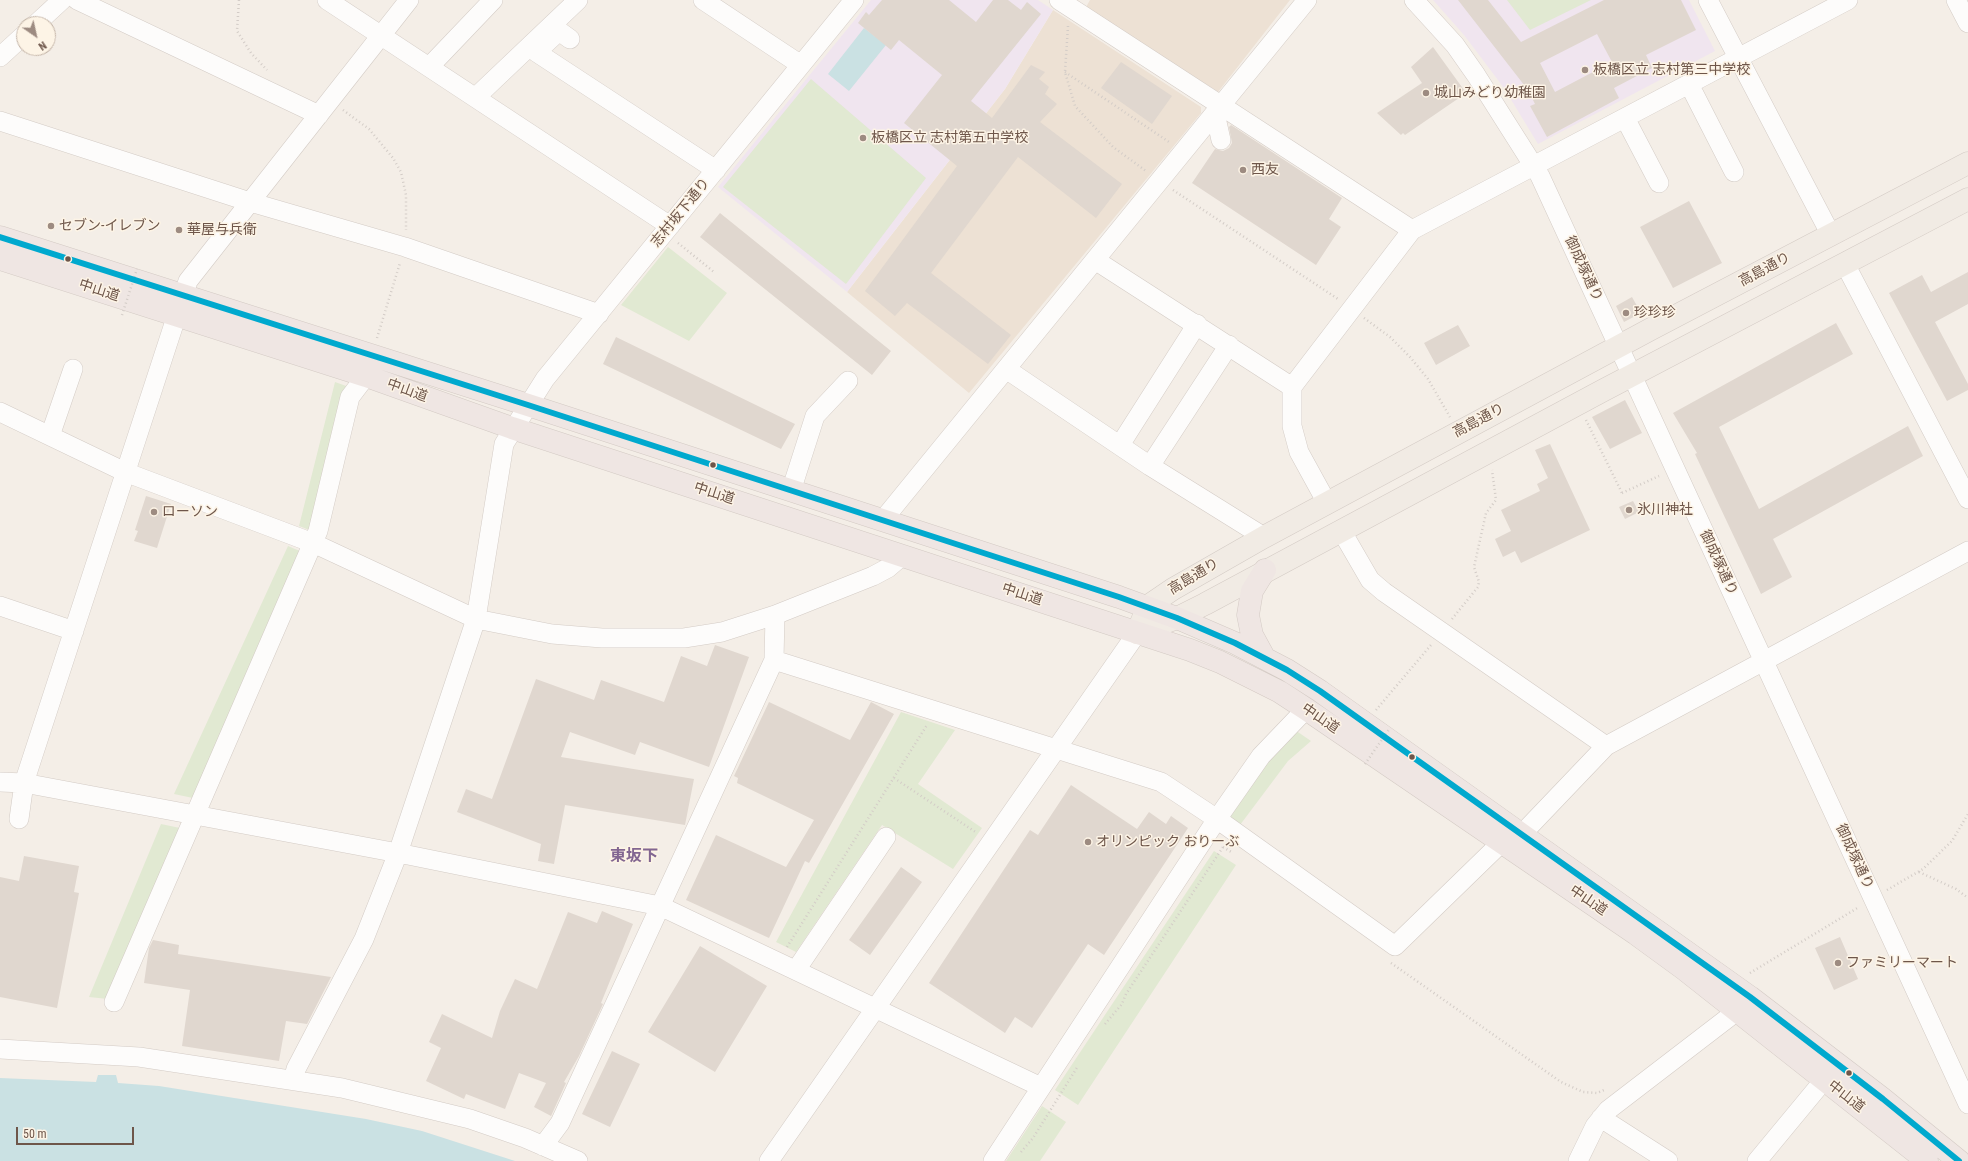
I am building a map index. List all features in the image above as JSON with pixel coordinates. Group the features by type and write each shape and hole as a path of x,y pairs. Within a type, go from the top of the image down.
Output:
{"highway":[{"name":"中山道","path":"0,237 366,376 512,428 1190,650 1220,662 1280,692 1636,934 1824,1080 1917,1158"},
{"name":"中山道","path":"0,259 179,306 528,405 1148,606 1264,657 1320,691 1750,997 1883,1099 1959,1161"},
{"path":"1264,657 1252,635 1248,615 1252,591 1265,570"}],"main road":[{"name":"高島通り","path":"1148,606 1173,589 1264,537 1619,346 1968,163"},
{"name":"高島通り","path":"1137,633 1177,618 1632,374 1968,199"},
{"path":"1137,633 1148,606"}],"street":[{"path":"45,16 62,0"},
{"path":"77,0 100,5 323,109"},
{"path":"327,0 480,100 671,234"},
{"path":"20,819 24,783 179,306 190,278 409,0"},
{"path":"430,66 493,0"},
{"path":"480,100 578,0"},
{"path":"703,0 801,65"},
{"path":"1059,0 1218,109 1412,230"},
{"path":"882,521 1307,0"},
{"name":"御成塚通り","path":"1414,0 1454,45 1476,75 1534,166 1632,374 1968,1104"},
{"path":"1708,0 1831,235"},
{"path":"1327,503 1300,452 1292,426 1292,387 1412,230 1848,0"},
{"path":"1956,0 1968,23"},
{"name":"志村坂下通り","path":"293,1080 296,1069 364,939 398,853 476,619 504,444 512,428 545,379 599,314 671,234 716,170 801,65 847,2"},
{"path":"480,100 558,31 570,39"},
{"path":"0,57 16,42"},
{"path":"536,52 716,170"},
{"path":"1689,84 1734,172"},
{"path":"1218,109 1221,140"},
{"path":"1625,118 1659,183"},
{"path":"0,121 250,202 405,247 599,314"},
{"path":"1095,260 1197,324 1292,387"},
{"path":"1845,264 1968,499"},
{"path":"1120,445 1197,324"},
{"path":"1150,466 1229,345"},
{"path":"50,436 73,369"},
{"path":"1006,369 1150,466 1264,537"},
{"path":"114,1002 318,531 350,397 366,376"},
{"path":"791,491 815,416 848,381"},
{"path":"0,412 125,472 313,543 476,619 552,634 602,638 684,638 722,632 775,615 873,576 888,568 902,556"},
{"path":"1341,530 1370,580 1384,592 1606,746"},
{"path":"1521,835 1606,746 1968,551"},
{"path":"0,606 74,631"},
{"path":"543,1146 560,1124 774,660 775,615"},
{"path":"769,1161 1137,633"},
{"path":"774,660 1161,782 1395,946 1501,843"},
{"path":"993,1161 1040,1087 1223,824 1261,756 1306,709"},
{"path":"0,782 24,783 398,853 660,906 1040,1087"},
{"path":"796,970 886,837"},
{"path":"1578,1161 1601,1118 1608,1110 1737,1011"},
{"path":"0,1049 139,1057 342,1088 470,1119 543,1146 578,1161"},
{"path":"1757,1161 1824,1080"},
{"path":"1601,1118 1668,1161"}],"path":[{"path":"239,0 237,31 251,53 270,73"},
{"path":"1068,21 1065,72 1075,106 1113,147 1160,181 1351,308 1390,337 1410,357 1428,379 1450,418"},
{"path":"1065,72 1183,152"},
{"path":"323,109 347,112 369,128 401,172 406,194 405,247 375,344"},
{"path":"671,234 714,272"},
{"path":"122,315 137,269"},
{"path":"1586,419 1622,494 1662,474"},
{"path":"1376,710 1478,587 1479,582 1474,567 1486,513 1496,500 1492,469"},
{"path":"786,949 936,711"},
{"path":"1365,764 1390,728"},
{"path":"894,778 981,836"},
{"path":"1104,1025 1122,1004 1126,994 1227,841 1223,824"},
{"path":"1223,847 1236,856"},
{"path":"1918,872 1956,889 1968,898"},
{"path":"1390,962 1561,1082 1583,1092 1597,1093 1609,1088"},
{"path":"1017,1157 1033,1138 1081,1060"}],"shaded area":[{"name":"板橋区立 志村第五中学校","path":"871,0 1038,0 1053,10 1005,89 847,292 718,187"},
{"path":"1090,0 1290,0 1218,92 1085,9"},
{"name":"板橋区立 志村第三中学校","path":"1433,0 1689,0 1715,51 1538,144 1504,88 1464,35"},
{"path":"1053,10 1201,107 1201,113 969,393 847,292 1005,89"}],"green space":[{"path":"1507,0 1591,0 1530,30"},
{"path":"811,79 926,178 846,284 723,187"},
{"path":"668,247 727,293 689,341 621,305"},
{"path":"335,382 349,387 312,531 299,526"},
{"path":"288,546 302,552 193,798 174,794"},
{"path":"901,712 955,730 918,784 982,828 953,869 882,825 796,952 776,942"},
{"path":"1295,730 1311,741 1288,761 1240,825 1225,816 1265,758"},
{"path":"161,824 180,828 108,999 89,997"},
{"path":"1214,851 1236,865 1078,1105 1055,1090"},
{"path":"1042,1106 1066,1122 1040,1161 1006,1161"}],"water":[{"path":"864,28 886,45 849,91 828,74"},
{"path":"98,1075 116,1075 118,1083 159,1086 366,1119 422,1131 515,1161 0,1161 0,1078 96,1082"}],"building":[{"path":"882,0 949,0 976,22 993,0 1008,0 1021,10 1027,2 1041,14 971,101 992,118 1031,65 1045,72 1039,79 1049,87 1045,94 1057,104 1040,122 1122,184 1096,218 1018,157 931,273 1011,335 988,364 907,303 895,316 865,291 957,166 904,123 942,75 899,40 891,50 858,23 866,12 869,15"},
{"path":"1458,0 1488,0 1521,42 1604,0 1681,0 1696,30 1646,55 1652,68 1614,88 1619,98 1547,137 1530,106 1535,104 1528,90","holes":["1597,34 1612,62 1555,92 1540,63"]},
{"path":"1433,47 1464,90 1457,95 1459,98 1405,135 1403,133 1401,135 1377,113 1422,83 1411,67"},
{"path":"1121,62 1172,96 1152,124 1101,88"},
{"path":"1231,125 1342,198 1329,219 1341,227 1316,265 1192,183 1215,149 1223,151 1229,148 1232,143 1229,127"},
{"path":"1689,201 1722,263 1673,288 1640,227"},
{"path":"720,213 891,351 872,375 700,237"},
{"path":"1968,272 1968,304 1935,322 1968,384 1968,390 1947,401 1889,293 1922,275 1931,292"},
{"path":"1632,297 1641,313 1624,322 1616,306"},
{"path":"1836,323 1853,354 1719,427 1759,509 1908,426 1923,456 1773,539 1792,577 1761,594 1695,454 1697,453 1673,413"},
{"path":"1458,325 1470,346 1436,365 1424,343"},
{"path":"616,337 795,424 781,449 603,364"},
{"path":"1625,400 1642,433 1610,449 1592,417"},
{"path":"1550,444 1590,530 1521,563 1515,551 1503,557 1495,539 1511,531 1501,510 1540,491 1537,484 1548,478 1535,450"},
{"path":"146,496 171,504 157,548 134,541 138,531 135,530"},
{"path":"1633,501 1639,512 1625,519 1619,507"},
{"path":"715,645 749,657 709,767 640,742 635,755 570,732 561,757 694,779 685,825 565,805 554,864 538,861 541,844 457,812 466,789 492,799 536,679 594,700 601,680 664,702 681,656 707,666"},
{"path":"769,702 850,740 871,702 894,714 809,863 805,861 769,938 686,900 716,835 786,867 814,820 737,783 738,778 734,776"},
{"path":"1071,785 1137,829 1149,812 1166,824 1171,816 1188,828 1104,955 1088,944 1032,1028 1015,1017 1005,1033 929,983 1030,830 1038,835"},
{"path":"24,856 79,866 74,892 79,893 57,1008 0,997 0,877 19,881"},
{"path":"901,867 922,882 870,955 849,940"},
{"path":"602,911 633,924 601,1003 603,1004 579,1056 564,1082 566,1083 551,1116 534,1107 546,1083 519,1073 505,1109 466,1094 464,1099 426,1081 441,1048 429,1042 442,1014 492,1038 500,1011 515,979 537,989 568,912 597,923"},
{"path":"1840,937 1858,979 1834,990 1815,948"},
{"path":"153,940 179,945 178,954 331,977 307,1024 286,1021 279,1061 182,1046 190,990 144,983 149,948"},
{"path":"700,946 767,986 715,1072 648,1032"},
{"path":"612,1051 640,1064 610,1127 582,1114"}],"transit line":[{"path":"0,237 528,405 1119,597 1177,618 1235,643 1287,670 1320,691 1750,997 1883,1099 1959,1161"}],"place":[{"name":"板橋区立 志村第三中学校","path":"1585,70"},
{"name":"城山みどり幼稚園","path":"1426,93"},
{"name":"板橋区立 志村第五中学校","path":"863,138"},
{"name":"西友","path":"1243,170"},
{"name":"セブン-イレブン","path":"51,226"},
{"name":"華屋与兵衛","path":"179,230"},
{"name":"珍珍珍","path":"1626,313"},
{"name":"氷川神社","path":"1629,510"},
{"name":"ローソン","path":"154,512"},
{"name":"オリンピック おりーぶ","path":"1088,842"},
{"name":"ファミリーマート","path":"1838,963"}],"district":[{"name":"東坂下","path":"634,857"}]}
